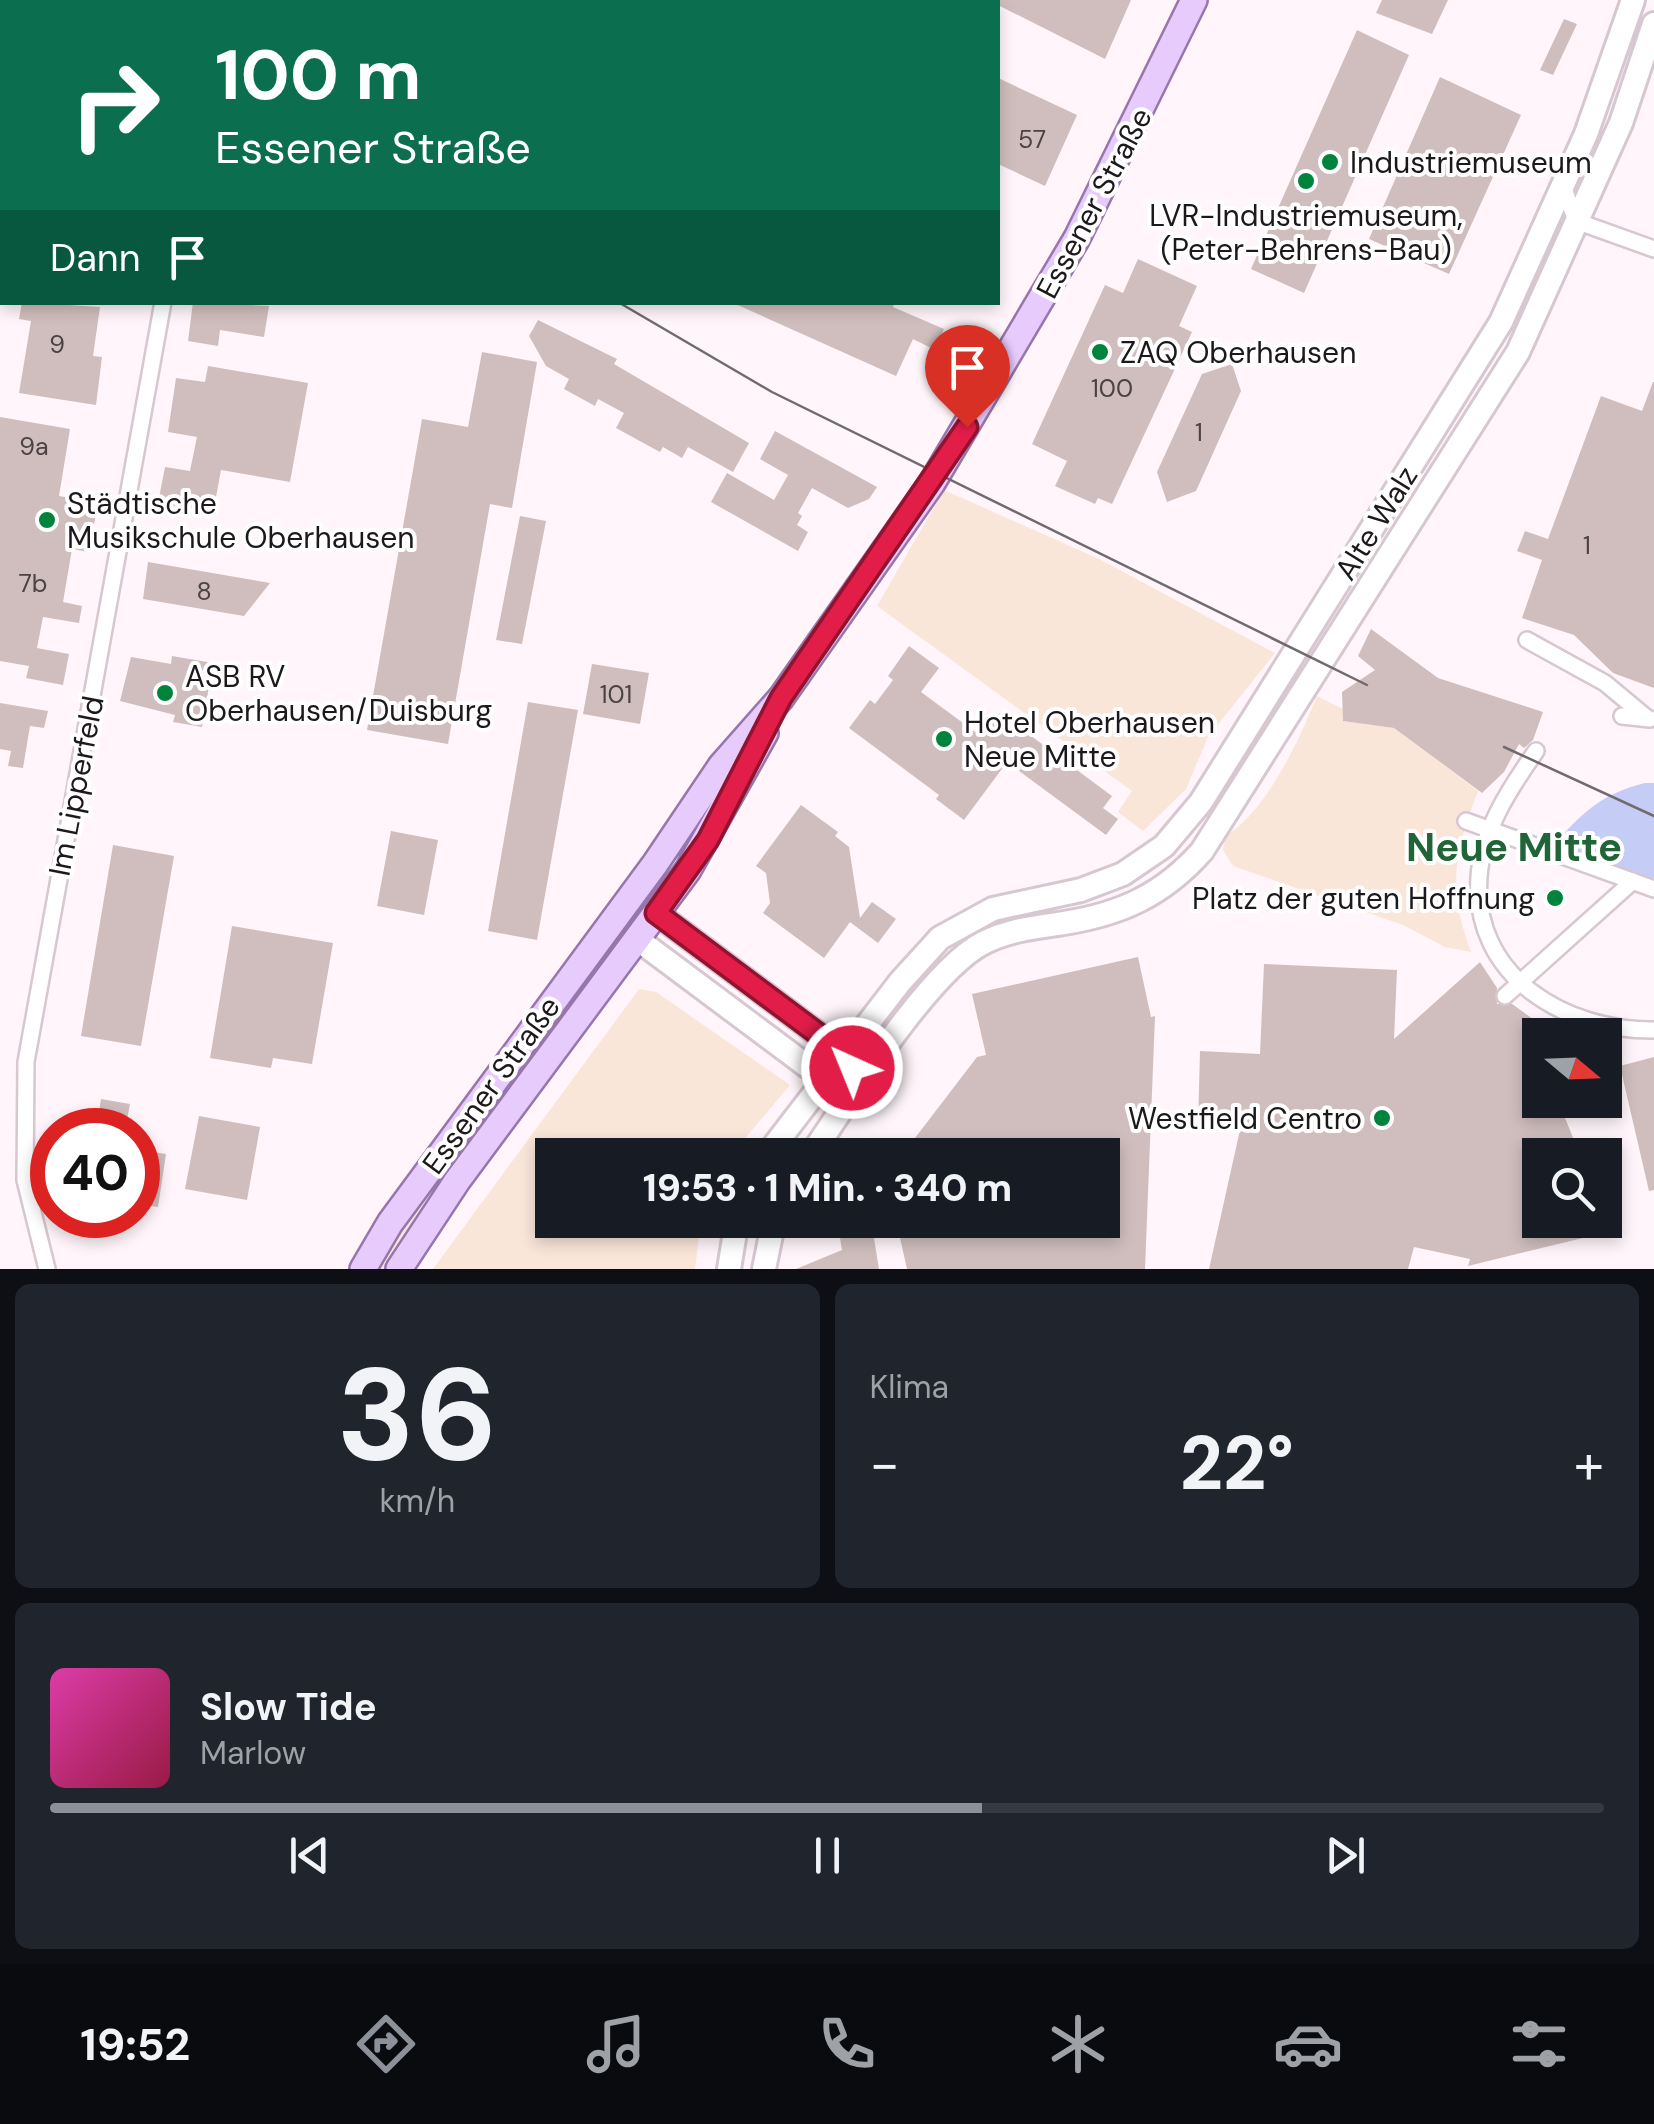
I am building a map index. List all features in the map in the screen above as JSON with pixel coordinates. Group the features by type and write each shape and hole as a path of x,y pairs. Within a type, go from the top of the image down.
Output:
{"main road":[{"name":"Essener Straße","path":"363,1269 411,1194 625,905 721,766 781,698 932,483 1006,364 1089,216 1194,0"},
{"name":"Essener Straße","path":"399,1269 457,1181 708,840 781,698"},
{"path":"625,905 656,913"},
{"path":"625,905 637,940"}],"street":[{"name":"Alte Walz","path":"780,1138 929,948 954,928 993,909 1100,884 1164,846 1201,802 1484,350 1563,186 1596,108 1633,0"},
{"name":"Alte Walz","path":"823,1138 860,1078 962,956 1006,934 1117,912 1145,900 1181,875 1210,840 1518,352 1621,123 1654,24"},
{"path":"1563,186 1576,221 1654,248"},
{"name":"Im Lipperfeld","path":"47,1269 26,1190 26,1062 162,305"},
{"path":"1527,640 1605,683 1650,719"},
{"path":"1622,716 1650,719"},
{"path":"1536,751 1490,830 1479,877 1488,939 1520,983 1559,1013 1596,1026 1654,1030"},
{"path":"1466,821 1646,882 1654,900"},
{"path":"1505,996 1646,882"},
{"path":"637,940 826,1078 860,1078 845,1054 656,913"},
{"path":"729,1269 733,1238"},
{"path":"764,1269 770,1238"}],"shaded area":[{"path":"944,490 1099,559 1275,653 1208,737 1186,789 1143,831 1118,812 1132,791 877,606"},
{"path":"1317,696 1343,709 1344,721 1394,728 1478,791 1463,833 1456,871 1459,909 1471,952 1445,947 1403,925 1233,866 1223,850 1226,835 1268,793"},
{"path":"629,931 392,1269 372,1269 611,939"},
{"path":"639,989 656,992 790,1085 745,1138 535,1138 535,1238 699,1238 695,1269 433,1269"}],"water":[{"path":"1654,783 1654,882 1554,845 1594,806 1617,792"}],"building":[{"path":"1000,0 1131,0 1105,59 1000,6"},
{"path":"1382,0 1448,0 1432,34 1376,13"},
{"path":"1564,19 1577,24 1553,75 1540,70"},
{"name":"Industriemuseum","path":"1357,30 1409,55 1304,293 1251,269"},
{"path":"1440,77 1521,115 1449,274 1369,239"},
{"path":"1000,79 1077,115 1045,186 1000,165"},
{"path":"1138,259 1197,286 1179,326 1192,332 1112,504 1098,498 1095,504 1055,486 1067,461 1032,444 1105,285 1123,293"},
{"path":"21,305 100,307 93,356 102,357 96,405 19,393 31,321 19,319"},
{"path":"193,305 269,306 264,337 220,330 218,346 188,341"},
{"path":"738,305 894,305 944,329 935,350 913,339 896,376"},
{"path":"538,320 617,359 614,364 749,443 733,472 688,447 682,458 663,447 660,452 616,428 624,413 598,399 595,406 564,389 569,379 546,366 529,336"},
{"path":"482,352 537,362 512,508 490,504 448,744 367,730 422,419 468,427"},
{"name":"ZAQ Oberhausen","path":"1232,364 1241,391 1196,491 1167,502 1157,472 1202,374"},
{"path":"208,366 308,383 290,482 221,470 213,513 158,503 165,467 190,471 197,437 168,432 176,378 205,382"},
{"path":"1653,382 1654,688 1613,673 1574,635 1522,618 1542,560 1517,551 1525,531 1548,539 1601,396 1642,411"},
{"path":"0,417 70,429 59,496 98,503 89,552 72,549 63,602 82,606 79,623 43,617 37,648 69,654 63,685 26,678 29,666 0,661"},
{"path":"775,431 877,487 869,499 848,508 812,488 798,513 802,516 797,525 808,532 798,551 711,502 727,473 774,500 788,475 760,459"},
{"path":"520,516 546,521 522,644 496,640"},
{"path":"148,562 270,583 244,616 143,599"},
{"path":"1371,629 1438,678 1543,712 1533,740 1524,748 1519,744 1504,772 1482,793 1394,728 1343,721 1342,692 1375,670 1358,656"},
{"name":"Hotel Oberhausen Neue Mitte","path":"909,646 939,668 921,692 982,737 1000,713 1112,796 1103,808 1118,819 1106,835 1007,762 964,820 936,799 939,795 849,728 870,700 875,704 893,680 888,676"},
{"name":"ASB RV Oberhausen/Duisburg","path":"172,656 213,663 202,727 173,722 175,715 120,701 131,657 171,664"},
{"path":"592,664 649,673 640,724 583,714"},
{"path":"528,702 578,710 537,940 488,931"},
{"path":"0,703 48,711 44,728 30,726 23,768 8,766 11,751 0,749"},
{"path":"801,805 838,832 835,836 849,847 860,918 872,902 896,919 878,943 850,922 824,958 763,913 770,903 766,873 756,866"},
{"path":"391,831 438,840 424,915 377,906"},
{"path":"113,845 174,856 141,1046 81,1036"},
{"path":"232,926 333,943 312,1064 273,1058 271,1068 210,1058"},
{"path":"1138,957 1151,1017 1155,1016 1145,1269 907,1269 900,1238 1120,1238 1120,1138 915,1138 977,1057 986,1055 972,994"},
{"name":"Westfield Centro","path":"1480,962 1497,988 1497,1004 1512,1004 1531,1018 1522,1018 1522,1118 1565,1118 1573,1138 1522,1138 1522,1238 1583,1238 1468,1266 1470,1259 1414,1247 1408,1269 1209,1269 1240,1130 1198,1127 1200,1051 1260,1054 1264,964 1397,970 1394,1039"},
{"path":"1654,1057 1654,1190 1649,1191 1622,1065"},
{"path":"101,1099 130,1104 129,1108 100,1108"},
{"path":"199,1116 260,1127 247,1200 185,1189"},
{"path":"160,1153 166,1154 160,1194"},
{"path":"840,1238 874,1238 879,1269 796,1269 842,1250"}],"tram line":[{"path":"623,305 772,392 1367,685"},
{"path":"1504,747 1654,816"}],"place":[{"name":"Industriemuseum","path":"1330,162"},
{"name":"LVR-Industriemuseum, (Peter-Behrens-Bau)","path":"1306,181"},
{"name":"ZAQ Oberhausen","path":"1100,352"},
{"name":"Städtische Musikschule Oberhausen","path":"47,520"},
{"name":"ASB RV Oberhausen/Duisburg","path":"165,693"},
{"name":"Hotel Oberhausen Neue Mitte","path":"944,739"},
{"name":"Platz der guten Hoffnung","path":"1555,898"},
{"name":"Westfield Centro","path":"1382,1118"}],"district":[{"name":"Neue Mitte","path":"1514,847"}],"route":[{"path":"852,1068 845,1054 656,913 722,816 781,698 967,427"}]}
